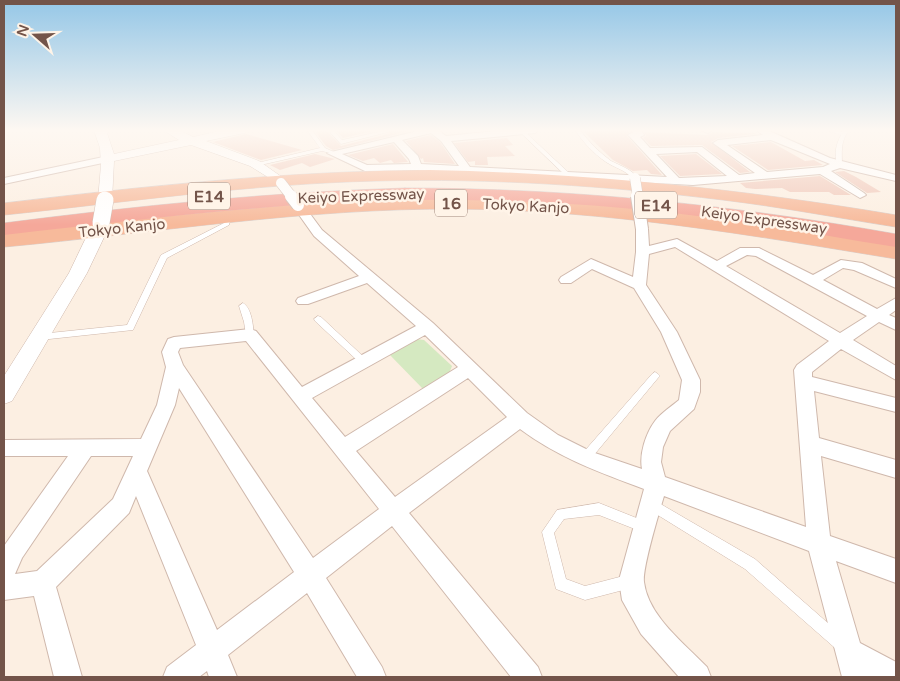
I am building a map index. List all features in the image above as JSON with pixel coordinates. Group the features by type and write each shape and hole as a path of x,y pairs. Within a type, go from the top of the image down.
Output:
{"highway":[{"name":"Tokyo Kanjo","path":"4,209 280,181 428,175 574,179 692,190 896,221"},
{"name":"Keiyo Expressway","path":"4,219 256,192 349,186 468,184 570,189 670,198 798,214 896,231"},
{"name":"Keiyo Expressway","path":"4,229 166,210 279,200 361,195 461,194 570,198 673,207 787,222 896,241"},
{"name":"Tokyo Kanjo","path":"4,241 101,226 228,216 299,207 458,203 567,208 762,229 896,252"}],"street":[{"path":"4,181 95,162"},
{"path":"4,395 78,272 101,226 109,180 108,162"},
{"path":"250,162 256,164 280,181 318,233 427,327 520,418 551,441 586,458 651,505 819,543 896,570"},
{"path":"351,162 365,168 417,167 466,169 693,182 822,170 840,164"},
{"path":"415,162 417,167"},
{"path":"462,162 466,169"},
{"path":"658,162 676,181"},
{"path":"716,162 738,179"},
{"path":"745,162 766,176"},
{"path":"833,162 896,178"},
{"path":"822,170 860,195"},
{"path":"635,178 643,252 639,285"},
{"path":"643,252 677,243 896,374"},
{"path":"715,267 745,251 758,252 896,325"},
{"path":"566,280 591,263 639,285 669,332 691,380 691,392 686,404 662,426 653,447 651,505 631,580 635,600 650,625 697,677"},
{"path":"814,280 841,264 856,266 896,284"},
{"path":"303,301 370,277"},
{"path":"896,303 842,340 803,370 819,543 853,664 896,677"},
{"path":"299,397 427,327"},
{"path":"372,677 310,575 175,368 170,352 174,343 250,335 528,677"},
{"path":"4,588 43,583 121,506 166,405 175,368"},
{"path":"342,449 470,368"},
{"path":"803,380 896,405"},
{"path":"177,677 393,512 520,418"},
{"path":"810,444 896,469"},
{"path":"4,572 14,550 86,447"},
{"path":"4,448 146,447"},
{"path":"137,471 223,677"},
{"path":"43,583 68,677"}],"lane":[{"path":"256,164 268,162"},
{"path":"554,162 567,174"},
{"path":"610,162 632,173 635,178"},
{"path":"40,337 130,328 164,257 227,224 228,216"},
{"path":"243,306 250,335"},
{"path":"318,319 363,361"},
{"path":"586,458 655,376"},
{"path":"631,580 584,593 561,584 548,532 560,514 651,505 750,564 853,664"}],"green space":[{"path":"416,339 424,340 452,366 448,376 424,390 389,354"}],"building":[{"path":"283,162 326,162 310,167 302,163 280,170 270,165"},
{"path":"424,162 453,162 455,164"},
{"path":"475,162 488,162 488,165 475,165"},
{"path":"616,162 650,162 662,175 651,174 647,170 633,171"},
{"path":"666,162 706,162 722,174 680,176"},
{"path":"725,162 737,162 750,172 740,173"},
{"path":"756,162 817,162 823,165 768,170"},
{"path":"844,171 881,192 867,193 835,172"},
{"path":"820,176 851,195 834,195 829,192 790,192 782,188 755,189 746,188 740,183"}]}
